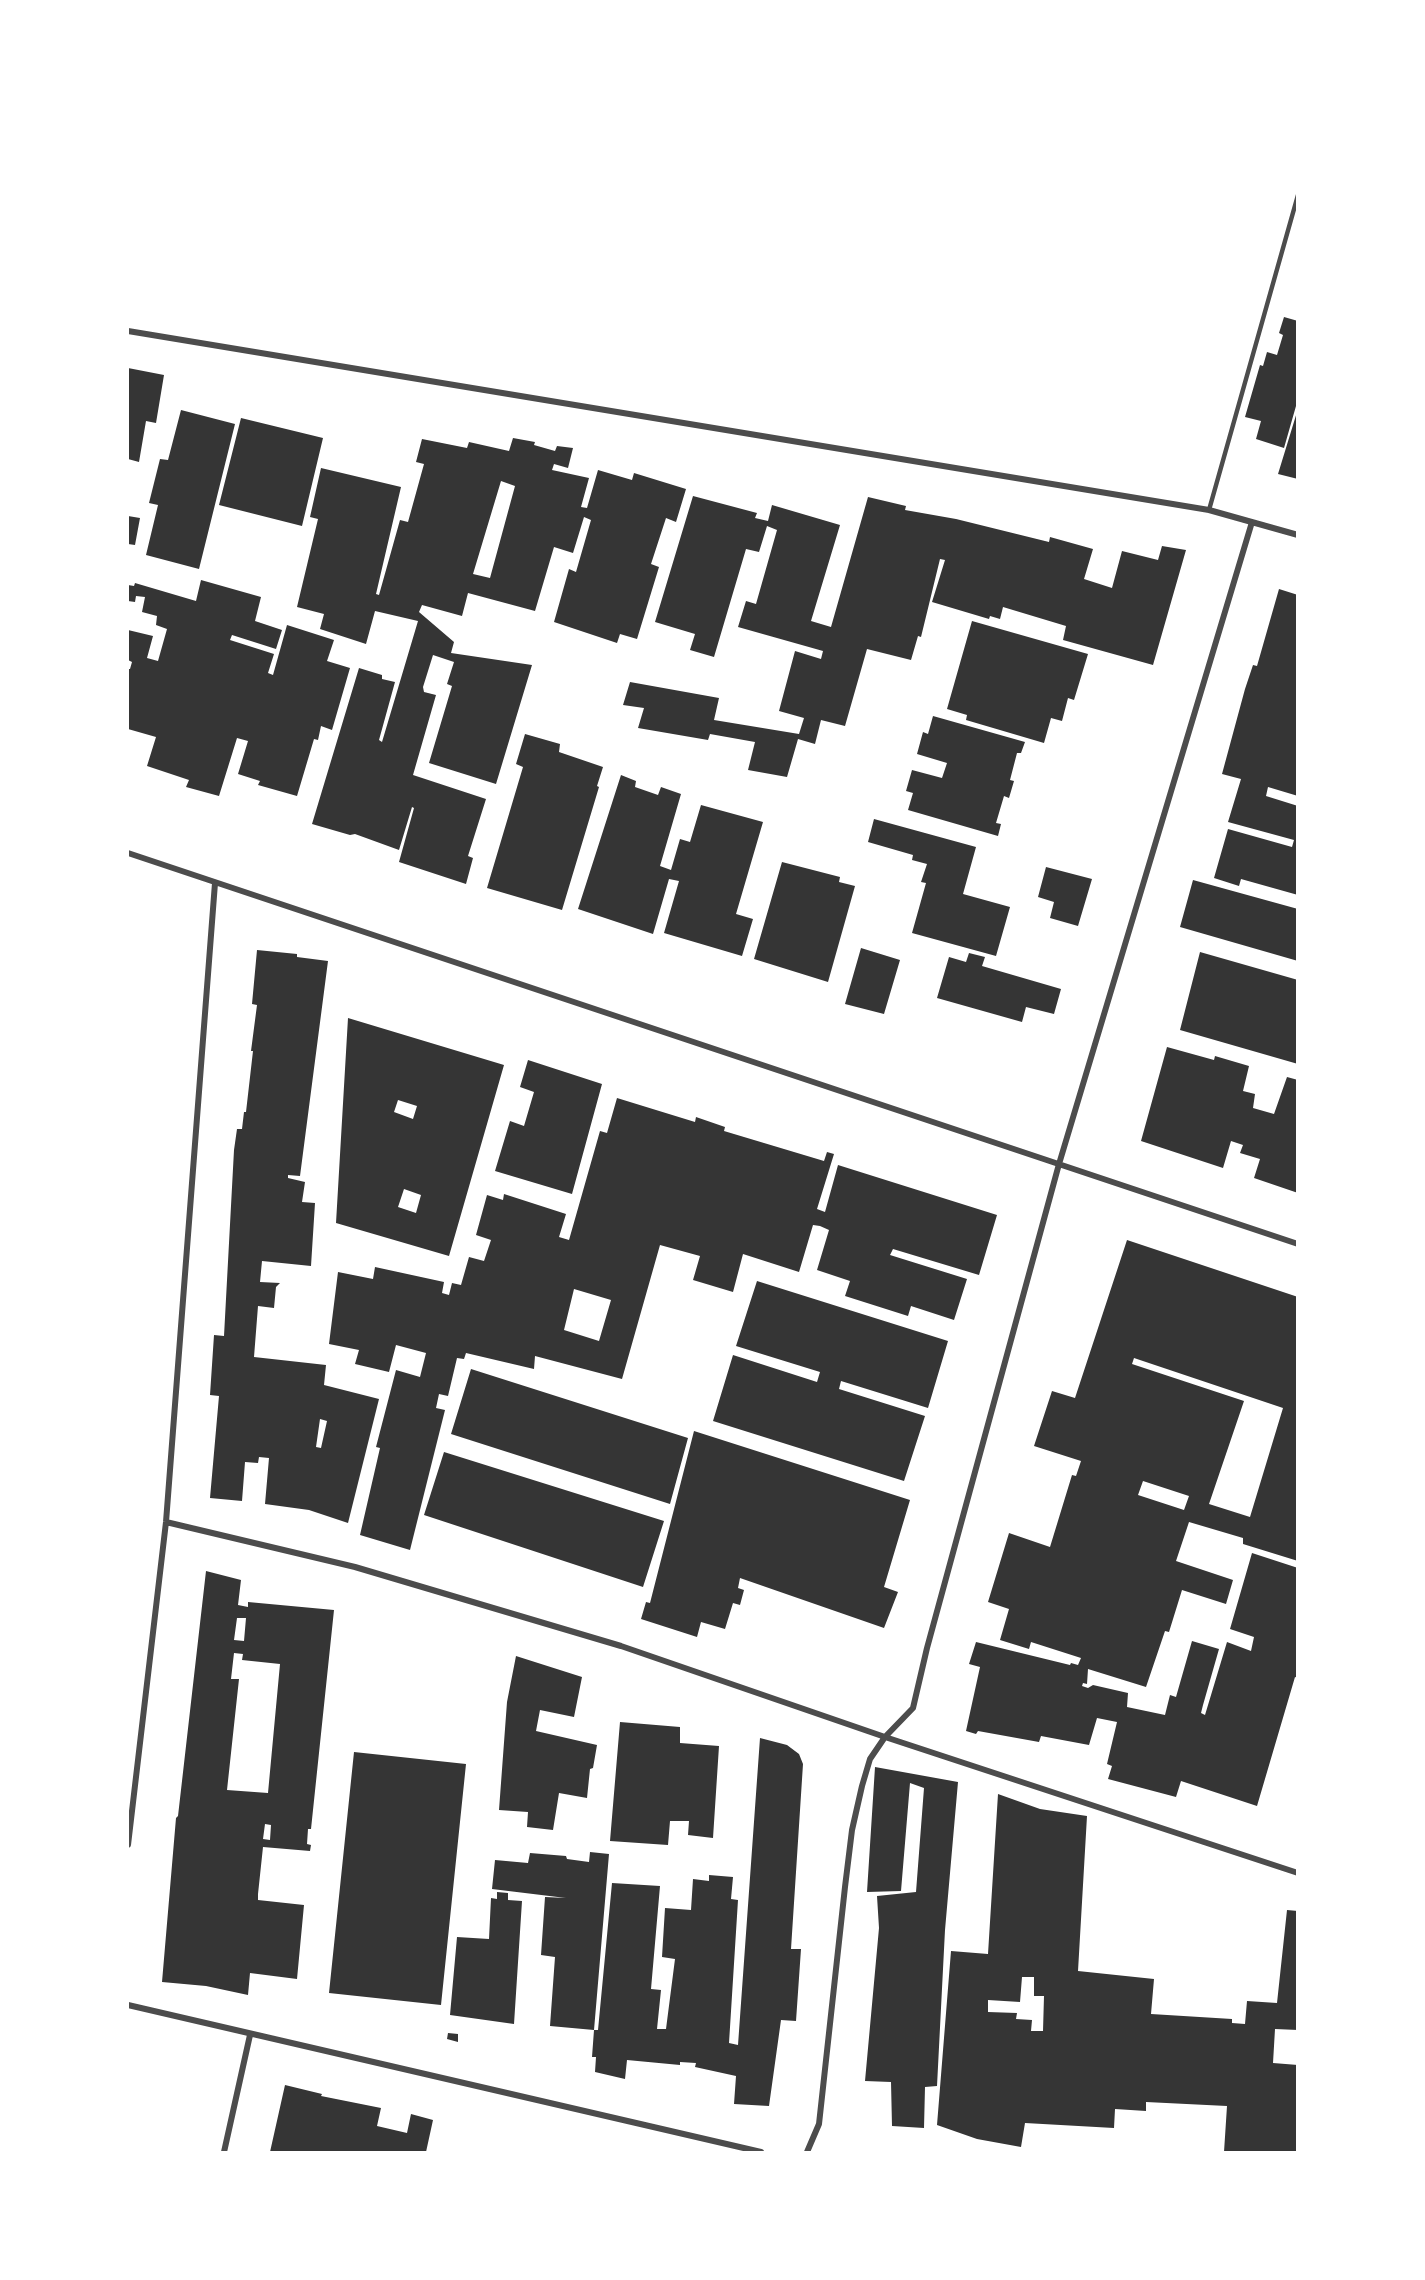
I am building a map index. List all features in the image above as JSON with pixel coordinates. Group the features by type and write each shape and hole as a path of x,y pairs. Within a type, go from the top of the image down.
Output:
{"street":[{"path":"128,331 1209,510 1298,536"},
{"path":"807,2152 819,2124 852,1830 870,1759 885,1737 913,1708 927,1648 1059,1164 1252,522"},
{"path":"128,853 1298,1244"},
{"path":"128,1845 166,1522 215,883"},
{"path":"166,1522 355,1567 621,1646 885,1737 1298,1873"},
{"path":"128,2005 761,2152"},
{"path":"224,2152 250,2035"}],"lane":[{"path":"1209,510 1298,195"}],"building":[{"path":"1284,317 1298,321 1298,399 1284,448 1256,439 1261,421 1245,417 1260,365 1263,366 1267,352 1277,355 1283,335 1279,333"},
{"path":"128,368 164,375 156,423 146,421 139,462 128,459"},
{"path":"181,410 235,424 199,569 146,555 158,505 149,503 160,459 168,460"},
{"path":"1298,412 1298,479 1278,474"},
{"path":"241,418 323,438 302,526 219,505"},
{"path":"513,438 535,442 534,445 555,451 557,446 573,448 568,468 554,464 552,470 589,478 581,507 587,508 598,470 632,480 634,473 686,489 676,522 666,518 651,564 659,567 637,639 620,634 617,643 554,622 569,569 576,572 591,520 584,517 573,553 554,547 535,611 468,593 462,616 422,605 419,612 454,642 451,653 532,665 496,784 429,763 452,686 447,684 454,662 433,655 423,687 424,692 436,695 413,775 486,799 468,856 473,858 466,884 399,862 414,808 412,807 399,850 355,834 350,835 312,824 359,668 382,675 382,679 395,682 379,740 382,742 418,621 375,611 366,644 320,629 324,614 297,607 318,519 310,517 321,468 401,487 376,594 379,595 400,520 408,522 424,464 416,462 422,439 467,448 469,442 509,451","holes":["501,481 515,486 490,578 473,574"]},
{"path":"693,496 757,513 755,518 768,521 772,505 840,525 811,621 831,627 868,497 906,506 905,510 956,519 1049,542 1050,537 1093,549 1084,579 1112,588 1122,551 1158,560 1162,546 1186,550 1153,665 1063,640 1066,626 1003,607 1000,619 990,616 989,619 932,602 945,560 940,559 921,637 918,636 911,660 867,649 845,726 821,720 815,744 798,739 787,777 748,770 755,742 710,734 708,740 638,728 644,708 623,705 630,682 719,698 714,720 799,734 804,718 779,711 795,651 821,659 823,651 738,627 746,601 756,604 777,530 767,526 759,552 746,549 714,657 690,650 695,634 655,622"},
{"path":"128,516 140,518 135,545 128,544"},
{"path":"201,580 261,597 255,621 282,630 276,649 232,635 230,640 274,654 268,673 273,675 287,625 334,640 327,661 350,668 332,730 321,726 318,740 314,739 297,796 258,785 260,781 238,774 248,741 237,738 219,796 186,787 189,780 147,766 156,737 128,729 128,669 132,662 128,660 128,630 153,636 147,658 158,661 167,629 156,625 157,616 142,612 145,597 136,596 135,602 128,601 128,585 134,586 135,583 196,601"},
{"path":"1279,589 1298,595 1298,796 1268,787 1266,796 1298,806 1298,895 1241,879 1239,886 1214,878 1228,829 1292,847 1294,840 1228,822 1241,779 1222,774 1245,689 1253,665 1257,666"},
{"path":"972,621 1088,654 1074,700 1068,698 1062,721 1051,718 1044,743 966,720 967,715 947,709"},
{"path":"933,716 1025,742 1021,753 1017,753 1010,780 1014,781 1009,798 1004,796 996,823 1001,824 998,836 908,810 913,793 906,791 912,770 942,778 947,763 917,754 923,732 928,734"},
{"path":"525,734 560,744 559,752 603,767 562,910 487,888 523,767 516,764"},
{"path":"621,775 636,781 635,787 658,795 661,787 681,794 660,866 671,870 680,839 690,842 701,805 763,822 736,914 753,919 742,956 664,933 679,881 669,879 653,934 578,909"},
{"path":"874,819 976,847 963,894 1010,907 996,956 912,933 926,883 921,882 927,864 912,860 913,855 868,842"},
{"path":"782,862 840,877 839,882 855,886 828,982 754,959"},
{"path":"1046,867 1092,879 1078,926 1050,918 1054,902 1038,897"},
{"path":"1193,880 1298,909 1298,961 1180,927"},
{"path":"861,948 900,960 884,1014 845,1004"},
{"path":"257,950 297,954 297,957 328,961 300,1176 288,1175 288,1178 305,1182 302,1202 315,1203 311,1266 262,1261 260,1282 280,1283 276,1287 274,1308 258,1306 254,1357 326,1365 324,1385 379,1399 348,1523 309,1510 265,1504 269,1458 259,1457 258,1463 245,1462 242,1501 210,1498 219,1396 210,1395 214,1335 224,1336 234,1150 237,1129 242,1129 244,1112 246,1112 257,1005 252,1004","holes":["320,1419 327,1421 321,1448 316,1447"]},
{"path":"1200,952 1298,980 1298,1064 1180,1030"},
{"path":"969,953 985,957 982,966 1061,989 1054,1014 1026,1007 1022,1022 937,998 949,957 966,962"},
{"path":"348,1018 504,1065 449,1256 336,1223","holes":["398,1100 417,1106 413,1119 394,1112","404,1189 421,1195 416,1213 398,1207"]},
{"path":"1167,1047 1214,1060 1215,1056 1249,1066 1243,1091 1255,1094 1253,1108 1274,1114 1287,1077 1298,1080 1298,1193 1254,1178 1260,1159 1240,1153 1243,1145 1231,1141 1223,1168 1141,1141"},
{"path":"528,1060 602,1084 572,1194 495,1171 510,1121 524,1126 534,1092 520,1087"},
{"path":"617,1098 695,1122 696,1117 725,1127 724,1131 824,1161 827,1152 834,1154 817,1209 825,1212 838,1165 997,1215 979,1275 893,1249 890,1255 967,1279 954,1320 911,1306 908,1316 845,1296 850,1281 817,1270 829,1230 820,1226 813,1225 799,1272 743,1254 733,1292 693,1280 700,1256 660,1245 622,1379 535,1356 534,1369 466,1353 464,1359 457,1358 448,1396 439,1394 436,1408 445,1410 410,1550 360,1535 380,1448 376,1447 396,1370 420,1377 426,1353 396,1345 389,1372 355,1364 359,1350 329,1344 338,1272 373,1279 375,1267 444,1282 442,1293 449,1295 452,1283 461,1285 469,1257 484,1261 491,1240 476,1235 487,1195 503,1200 504,1194 566,1214 559,1237 569,1240 600,1131 607,1133","holes":["574,1289 611,1300 599,1341 564,1330"]},
{"path":"1127,1240 1298,1297 1298,1561 1243,1544 1243,1538 1189,1522 1176,1561 1233,1580 1226,1604 1182,1590 1169,1632 1165,1631 1146,1687 1088,1669 1087,1684 1083,1683 1082,1686 1088,1688 1093,1685 1128,1693 1127,1707 1165,1715 1170,1695 1176,1697 1192,1641 1219,1649 1201,1713 1205,1715 1227,1642 1251,1651 1254,1637 1230,1629 1252,1553 1298,1568 1298,1678 1295,1677 1257,1806 1181,1781 1176,1797 1108,1779 1112,1766 1107,1764 1117,1722 1097,1718 1089,1745 1041,1736 1039,1742 966,1731 980,1667 969,1664 976,1642 1070,1665 1071,1663 1078,1665 1081,1658 1031,1642 1029,1649 1000,1640 1009,1609 988,1602 1009,1533 1050,1547 1072,1475 1076,1476 1081,1461 1034,1446 1052,1391 1075,1398","holes":["1134,1358 1283,1408 1250,1517 1209,1504 1244,1401 1132,1364","1143,1481 1189,1496 1184,1510 1138,1495"]},
{"path":"757,1281 948,1341 928,1408 841,1381 839,1389 925,1416 904,1481 713,1421 733,1355 817,1382 820,1372 736,1346"},
{"path":"471,1369 688,1438 670,1504 451,1434"},
{"path":"694,1431 910,1500 884,1587 898,1592 884,1628 740,1578 738,1588 744,1590 740,1605 733,1603 725,1629 701,1622 697,1637 641,1619 646,1602 650,1603"},
{"path":"444,1452 664,1521 643,1587 424,1515"},
{"path":"206,1571 241,1580 238,1605 248,1607 248,1602 334,1610 311,1829 308,1829 307,1844 311,1845 310,1851 263,1847 258,1894 258,1900 304,1905 297,1979 250,1973 248,1995 206,1986 162,1982","holes":["237,1618 246,1618 244,1641 234,1640","234,1653 243,1654 242,1660 280,1664 268,1793 227,1790 239,1679 231,1679","265,1824 271,1825 270,1840 263,1839"]},
{"path":"516,1656 582,1677 574,1717 540,1710 536,1731 597,1745 593,1768 590,1769 587,1798 559,1793 553,1830 527,1827 528,1812 499,1810 507,1702"},
{"path":"620,1722 680,1727 680,1743 719,1746 713,1838 688,1835 689,1821 670,1821 668,1845 610,1841"},
{"path":"760,1738 787,1745 799,1754 803,1764 791,1949 801,1949 796,2021 781,2020 769,2106 734,2104 736,2076 695,2067 696,2063 680,2062 680,2065 627,2060 625,2079 595,2072 596,2057 592,2057 594,2030 598,2030 612,1883 660,1886 651,1989 661,1990 657,2029 666,2029 675,1959 662,1957 665,1908 691,1910 693,1879 709,1881 709,1875 733,1877 731,1899 738,1900 729,2043 738,2045"},
{"path":"354,1752 466,1764 441,2005 329,1993"},
{"path":"875,1767 958,1782 945,1930 937,2086 925,2087 924,2128 892,2126 891,2082 865,2081 879,1928 877,1896 916,1892 924,1788 910,1783 901,1891 867,1892"},
{"path":"998,1794 1040,1809 1087,1816 1078,1971 1154,1979 1151,2014 1232,2019 1232,2023 1245,2024 1247,2001 1277,2003 1287,1910 1298,1911 1298,2030 1275,2029 1273,2063 1298,2065 1298,2152 1224,2152 1227,2106 1146,2102 1146,2111 1115,2109 1114,2128 1025,2123 1021,2147 977,2139 937,2125 951,1951 988,1954","holes":["1022,1977 1034,1977 1034,1996 1044,1996 1043,2031 1031,2031 1032,2020 1016,2019 1017,2013 988,2012 988,2000 1020,2002"]},
{"path":"590,1852 609,1854 594,2030 550,2026 555,1957 541,1955 545,1897 566,1898 492,1889 495,1860 528,1863 530,1853 566,1856 567,1859 589,1862"},
{"path":"497,1892 508,1893 508,1900 522,1901 514,2024 450,2015 457,1937 489,1939 491,1898 497,1899"},
{"path":"448,2033 458,2034 458,2042 447,2039"},
{"path":"285,2085 322,2094 321,2096 381,2108 377,2126 407,2133 411,2114 433,2120 426,2152 270,2152"}]}
